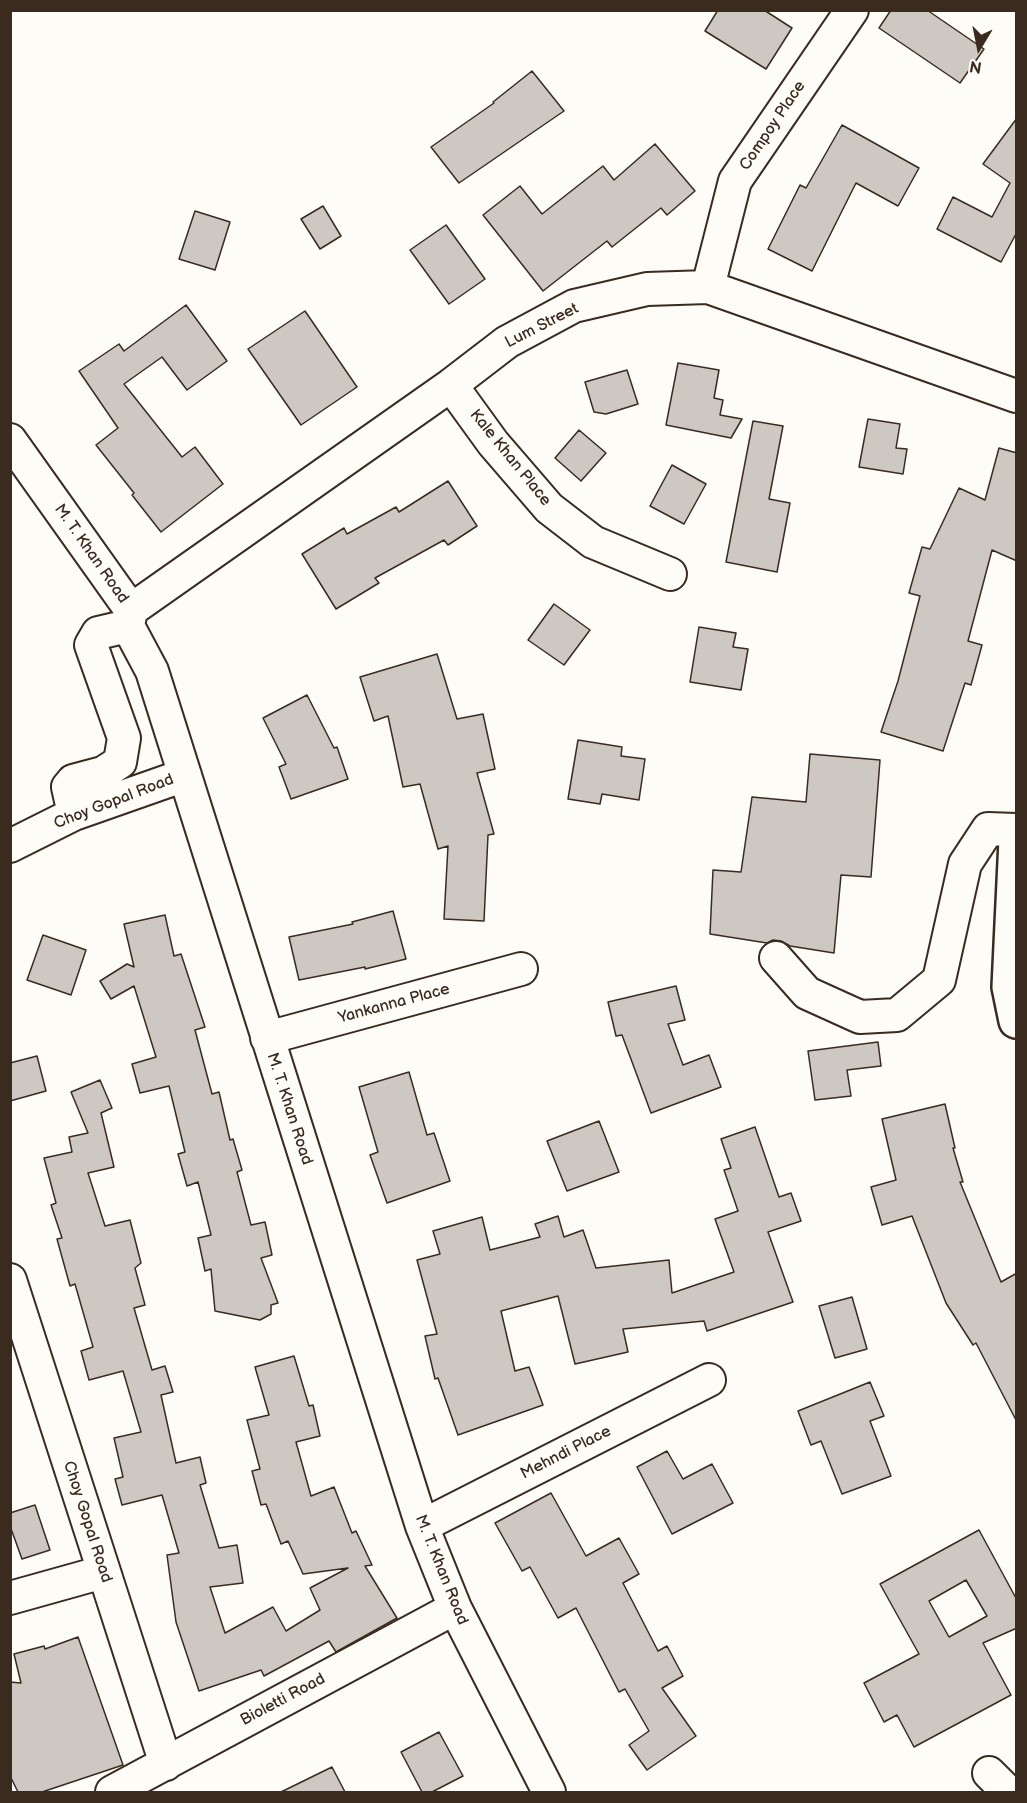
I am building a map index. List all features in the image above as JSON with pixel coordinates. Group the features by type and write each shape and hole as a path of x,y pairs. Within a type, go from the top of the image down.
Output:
{"main road":[{"path":"1017,840 1009,987 1017,1021"}],"street":[{"name":"Compoy Place","path":"708,287 735,181 852,10"},
{"name":"Lum Street","path":"130,618 507,342 574,306 647,289 708,287 1017,396"},
{"name":"Kale Khan Place","path":"451,385 493,443 549,508 593,542 670,574"},
{"name":"M. T. Khan Road","path":"10,440 130,618 152,671 422,1526 455,1608 549,1792"},
{"path":"74,814 68,787 73,781 103,774 120,762 124,738 91,645 98,633 130,618"},
{"name":"Choy Gopal Road","path":"10,846 74,814 185,775"},
{"path":"776,958 807,993 860,1017 897,1015 939,980 965,864 988,829 1017,830"},
{"name":"Yankanna Place","path":"267,1038 521,969"},
{"name":"Choy Gopal Road","path":"10,1280 166,1764"},
{"name":"Mehndi Place","path":"422,1526 710,1380"},
{"path":"10,1598 103,1572"},
{"name":"Bioletti Road","path":"112,1792 455,1608"}],"building":[{"path":"718,10 764,10 792,28 766,69 705,31"},
{"path":"891,10 927,10 984,49 960,83 879,28"},
{"path":"532,71 564,111 459,183 431,147 494,103"},
{"path":"1017,118 1017,232 1001,262 937,229 953,197 992,217 1010,183 983,164"},
{"path":"842,125 919,168 898,206 856,183 812,271 768,249 800,185 806,188"},
{"path":"655,144 695,191 667,215 661,208 612,247 607,241 543,291 483,215 520,186 542,214 603,166 614,180"},
{"path":"323,206 341,236 320,249 301,219"},
{"path":"195,211 230,222 215,270 179,259"},
{"path":"446,225 485,279 449,304 410,250"},
{"path":"186,305 227,361 187,390 162,357 124,384 182,457 195,447 223,484 161,532 96,445 118,428 79,371 119,344 124,351"},
{"path":"305,311 357,387 301,425 248,349"},
{"path":"678,363 719,370 714,398 723,400 720,415 742,419 731,438 666,425"},
{"path":"627,370 638,404 606,414 594,412 585,382"},
{"path":"868,419 900,424 896,448 907,449 903,474 859,467"},
{"path":"753,421 783,426 769,499 790,503 777,572 726,562"},
{"path":"579,430 606,453 581,481 555,458"},
{"path":"999,448 1017,453 1017,561 992,550 968,641 982,645 971,685 965,683 943,751 881,732 898,681 920,596 909,593 922,547 930,549 959,488 985,500"},
{"path":"672,465 706,484 684,524 650,506"},
{"path":"448,481 477,526 448,545 444,540 375,578 379,583 336,609 302,554 344,528 347,534 396,507 399,512"},
{"path":"554,604 590,630 564,665 528,640"},
{"path":"699,627 736,633 733,647 748,649 741,690 690,682"},
{"path":"437,654 457,719 483,714 495,769 477,773 494,834 488,835 484,921 444,919 448,846 438,849 420,784 403,787 388,716 374,721 360,677"},
{"path":"307,695 334,748 337,747 348,779 291,799 279,767 286,764 263,718"},
{"path":"578,740 622,747 621,756 645,759 639,800 602,794 600,804 568,799"},
{"path":"810,754 880,760 871,877 841,875 834,953 790,946 781,941 773,940 767,943 710,934 713,870 741,872 752,797 806,802"},
{"path":"393,911 406,959 365,969 365,967 299,980 289,937 353,924 352,922"},
{"path":"165,915 174,956 181,954 205,1027 195,1030 212,1094 219,1092 230,1140 233,1139 242,1170 237,1172 251,1225 265,1222 272,1255 261,1258 278,1303 271,1305 271,1314 260,1320 215,1311 211,1269 205,1271 198,1238 211,1235 198,1182 187,1186 178,1154 185,1152 169,1086 140,1093 132,1064 156,1057 134,986 111,999 100,981 127,964 134,967 124,924"},
{"path":"43,935 86,950 71,995 27,980"},
{"path":"676,986 685,1020 668,1024 683,1065 709,1055 721,1087 651,1113 622,1035 616,1036 608,1002"},
{"path":"878,1042 881,1066 847,1070 851,1096 815,1100 808,1051"},
{"path":"37,1056 46,1091 10,1101 10,1063"},
{"path":"409,1072 427,1135 434,1133 450,1181 387,1203 370,1155 378,1152 359,1087"},
{"path":"100,1080 112,1108 101,1113 114,1167 88,1173 105,1226 130,1220 141,1263 135,1268 145,1305 134,1308 152,1370 165,1366 173,1392 161,1395 176,1463 200,1457 206,1483 200,1485 219,1548 237,1545 243,1583 210,1587 225,1633 273,1607 286,1631 320,1610 310,1588 348,1568 303,1574 288,1541 281,1544 266,1504 261,1505 252,1471 260,1469 247,1420 269,1415 255,1367 294,1356 309,1406 313,1405 320,1436 296,1442 311,1496 334,1487 352,1533 356,1531 372,1565 365,1566 397,1618 336,1652 329,1641 264,1676 261,1670 199,1691 176,1622 167,1555 179,1553 162,1495 122,1505 115,1479 123,1477 114,1438 141,1432 123,1371 89,1380 81,1351 93,1347 75,1284 70,1286 57,1239 62,1238 51,1205 56,1203 44,1158 72,1152 69,1137 88,1133 71,1092"},
{"path":"945,1104 955,1148 953,1148 963,1182 960,1182 1001,1282 1017,1273 1017,1422 976,1343 973,1345 946,1303 912,1216 882,1225 871,1187 896,1180 882,1119"},
{"path":"599,1121 619,1172 567,1191 547,1141"},
{"path":"755,1127 779,1197 791,1193 801,1221 768,1232 793,1302 707,1331 704,1321 623,1329 628,1352 575,1364 558,1296 501,1311 515,1371 529,1367 543,1405 458,1435 438,1378 435,1379 425,1336 437,1334 417,1260 440,1254 433,1231 482,1217 490,1250 540,1237 535,1224 558,1216 564,1237 583,1230 596,1268 669,1260 672,1293 734,1272 715,1219 738,1211 724,1170 731,1168 721,1139"},
{"path":"852,1297 867,1349 835,1358 819,1306"},
{"path":"870,1382 884,1416 870,1421 891,1476 842,1494 821,1441 811,1445 798,1411"},
{"path":"667,1451 683,1479 712,1464 733,1503 672,1534 637,1467"},
{"path":"551,1493 586,1556 619,1538 639,1574 623,1583 658,1651 667,1646 683,1676 662,1688 696,1736 647,1770 629,1745 649,1731 625,1689 619,1692 576,1608 558,1618 530,1567 522,1571 495,1523"},
{"path":"35,1505 50,1550 22,1559 10,1526 10,1513"},
{"path":"979,1530 1017,1600 1017,1628 983,1643 1011,1695 914,1747 897,1715 884,1722 864,1683 919,1654 880,1584","holes":["966,1580 987,1616 949,1637 929,1601"]},
{"path":"78,1637 123,1765 42,1792 18,1792 10,1776 10,1682 21,1683 14,1654 44,1646 45,1649"},
{"path":"439,1732 463,1776 432,1792 422,1792 401,1752"},
{"path":"332,1767 345,1792 281,1792"}]}
